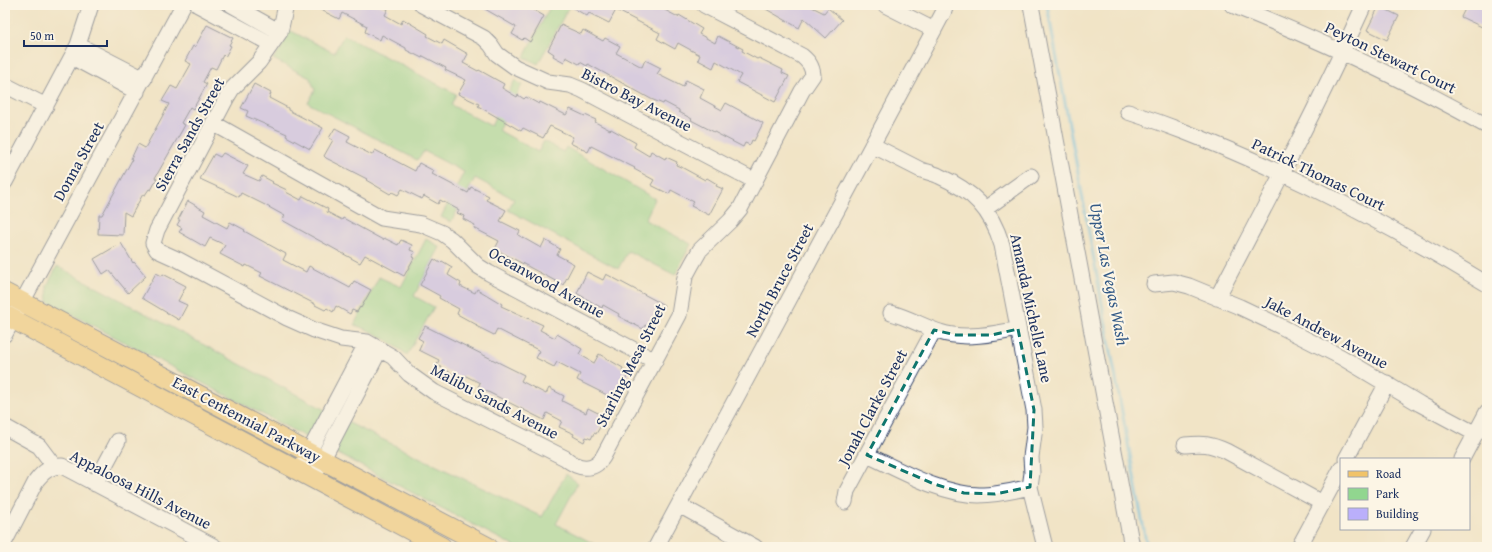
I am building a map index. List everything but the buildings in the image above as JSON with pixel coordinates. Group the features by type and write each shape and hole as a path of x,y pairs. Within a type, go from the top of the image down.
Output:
{"main road":[{"name":"East Centennial Parkway","path":"5,293 316,455 488,547"},
{"name":"East Centennial Parkway","path":"8,323 306,474 442,547"}],"street":[{"path":"5,182 75,51 91,5"},
{"name":"Donna Street","path":"8,323 22,302 183,5"},
{"path":"198,5 275,38"},
{"path":"232,5 275,38"},
{"name":"Sierra Sands Street","path":"154,243 154,237 157,230 232,88 259,62 275,38 286,5"},
{"name":"Bistro Bay Avenue","path":"422,5 480,36 491,45 497,54 523,72 548,82 570,85 582,90 755,181"},
{"name":"Starling Mesa Street","path":"590,467 599,463 603,457 679,316 685,277 692,264 700,250 730,221 740,209 802,91 813,75 813,68 802,56 704,5"},
{"path":"885,5 934,30"},
{"name":"North Bruce Street","path":"656,547 934,30 946,5"},
{"path":"1031,5 1132,547"},
{"name":"Peyton Stewart Court","path":"1232,5 1342,53 1431,96 1487,126"},
{"path":"1217,298 1282,174 1364,5"},
{"path":"75,51 140,85"},
{"path":"5,85 46,106"},
{"name":"Patrick Thomas Court","path":"1128,112 1185,132 1282,174 1380,224 1487,284"},
{"name":"Oceanwood Avenue","path":"213,123 382,218 421,224 442,233 452,240 478,266 489,273 655,361"},
{"name":"Amanda Michelle Lane","path":"872,145 967,191 985,209 998,230 1034,410 1035,427 1031,458 1032,473 1030,488 1045,547"},
{"path":"985,209 1031,176"},
{"name":"Malibu Sands Avenue","path":"154,243 157,250 179,260 287,318 334,337 374,345 392,357 419,382 434,392 565,458 573,464 582,468 590,467"},
{"name":"Jake Andrew Avenue","path":"1154,284 1174,282 1188,286 1280,326 1335,354 1387,383 1420,404 1476,434"},
{"path":"891,313 943,333 973,336 992,335 1018,329"},
{"name":"Jonah Clarke Street","path":"845,502 847,491 934,330"},
{"path":"306,474 374,345"},
{"path":"1347,458 1387,383"},
{"path":"1463,458 1487,412"},
{"path":"5,427 39,446 52,467 43,473 36,481 5,541"},
{"path":"95,484 118,442"},
{"path":"1185,446 1198,443 1215,446 1322,503"},
{"path":"867,455 934,484 964,493 995,494 1030,488"},
{"name":"Appaloosa Hills Avenue","path":"52,467 62,466 216,547"},
{"path":"1299,547 1340,470"},
{"path":"679,505 755,547"},
{"path":"1413,547 1422,530"}],"highlighted area":[{"path":"1018,329 1034,410 1030,487 995,494 964,493 934,484 867,455 934,330 956,335 992,335"}],"green space":[{"path":"551,5 570,5 538,64 524,57"},
{"path":"289,30 334,53 344,35 456,94 451,105 491,126 515,80 522,85 498,130 538,152 544,141 563,152 566,147 655,199 645,220 691,244 675,275 628,251 618,269 508,210 514,199 475,178 451,222 441,217 464,172 424,151 417,160 308,103 315,90 310,78 273,59 281,48"},
{"path":"426,239 440,247 414,296 434,307 407,355 382,337 354,325 379,277 401,287"},
{"path":"57,266 355,426 542,517 566,474 578,483 556,524 600,547 516,547 48,302 47,286"}],"waterway":[{"name":"Upper Las Vegas Wash","path":"1047,5 1147,547"}]}
